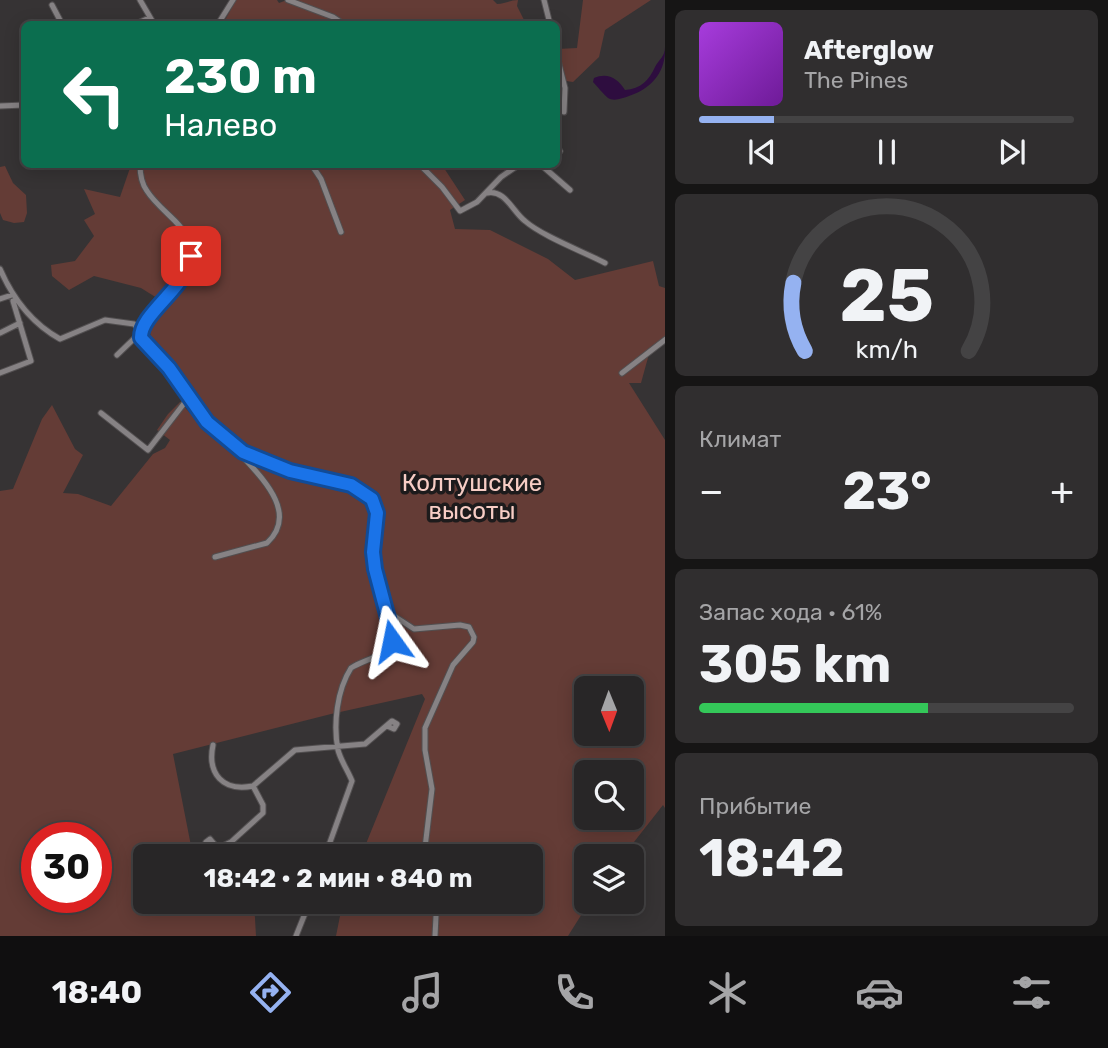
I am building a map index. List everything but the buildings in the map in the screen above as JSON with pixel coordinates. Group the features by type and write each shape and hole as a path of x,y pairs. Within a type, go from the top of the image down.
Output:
{"street":[{"path":"140,0 151,21"},
{"path":"220,21 233,0"},
{"path":"288,0 339,21"},
{"path":"544,0 549,21"},
{"path":"52,5 60,21"},
{"path":"142,21 149,18"},
{"path":"560,68 565,88 564,112"},
{"path":"0,106 21,106"},
{"path":"117,355 141,332 185,275 191,256 186,232 147,192 140,168"},
{"path":"314,168 321,179 341,232"},
{"path":"423,168 460,211 514,168"},
{"path":"545,168 570,190"},
{"path":"487,192 500,194 526,223 605,263"},
{"path":"0,270 12,295 31,361 0,373"},
{"path":"12,295 31,317 61,339 105,320 134,324 141,332 144,343 161,359 207,422 243,452 290,471 351,485 372,499 377,513 374,565 393,637 390,646 376,657 351,668 341,691 337,713 338,747 352,781 329,844"},
{"path":"0,299 12,295"},
{"path":"0,333 20,323"},
{"path":"622,373 665,339"},
{"path":"101,413 148,450 189,397"},
{"path":"215,557 267,544 278,526 278,504 243,457 243,452"},
{"path":"387,611 414,629 460,625 469,627 474,637 473,642 453,665 425,728 425,750 432,789 425,844"},
{"path":"213,745 211,758 220,779 235,788 253,786 295,750 365,744 387,726"},
{"path":"227,844 263,813 263,805 253,786"},
{"path":"296,936 305,914"},
{"path":"435,936 436,914"}],"green space":[{"path":"236,0 277,0 279,3 287,0 493,0 497,4 518,0 517,6 524,21 225,21"},
{"path":"583,0 651,0 605,30 599,57 573,82 560,80 560,49 577,48"},
{"path":"5,166 13,183 26,195 27,213 24,222 3,220 0,213 0,167"},
{"name":"Колтушские высоты","path":"130,168 444,168 465,200 450,210 455,229 490,230 548,259 575,280 653,261 659,286 665,288 665,339 649,354 641,383 629,383 665,440 665,808 663,805 644,829 644,760 574,760 574,830 643,830 632,844 574,844 574,914 582,914 568,936 336,936 340,914 543,914 543,844 366,844 425,699 422,694 173,754 191,844 133,844 133,914 255,914 256,936 0,936 0,491 13,489 42,419 52,405 75,449 83,455 63,493 78,494 111,506 153,454 165,448 170,440 157,430 168,414 180,402 191,414 200,405 152,341 149,329 181,283 157,298 141,288 94,276 69,290 52,276 51,265 75,261 94,236 84,220 95,214 84,189 120,197"}],"shaded area":[{"path":"665,50 663,64 656,78 637,93 610,99 593,82 594,78 599,76 608,76 616,79 625,90 640,86"}],"route":[{"path":"191,256 185,275 141,329 141,338 169,368 207,422 243,452 290,471 351,485 372,499 377,513 374,565 392,641"}]}
